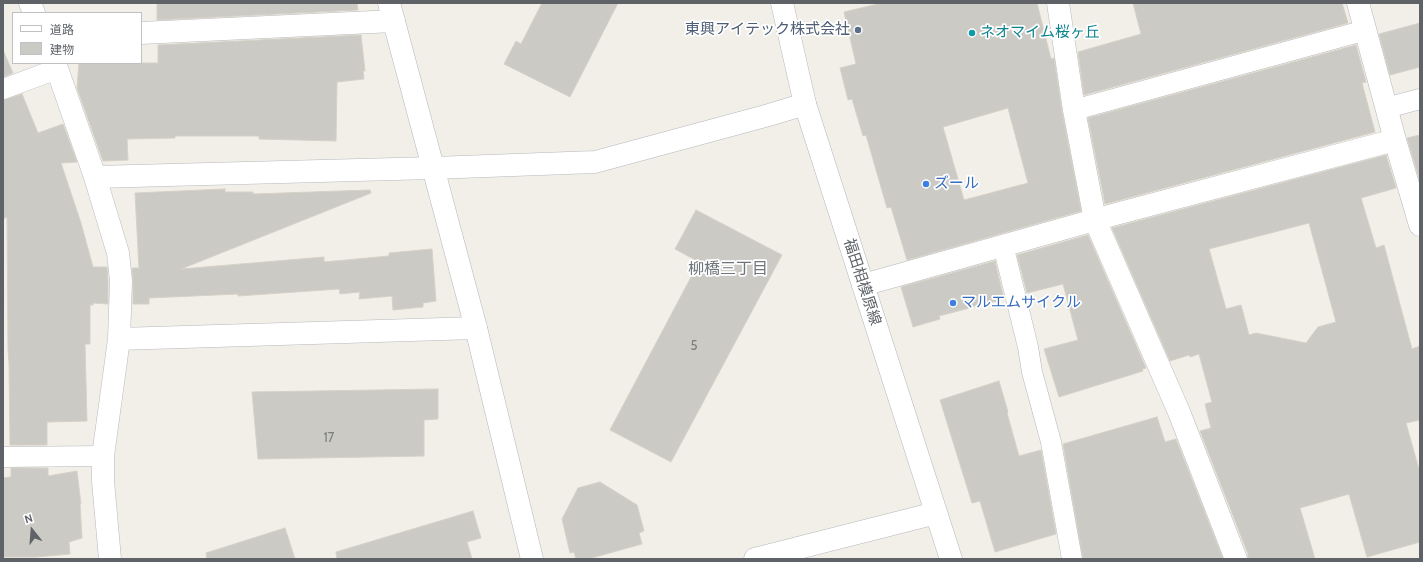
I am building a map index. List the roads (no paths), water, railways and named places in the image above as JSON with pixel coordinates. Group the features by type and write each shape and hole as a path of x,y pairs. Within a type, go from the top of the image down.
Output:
{"street":[{"name":"福田相模原線","path":"782,3 805,104 951,559"},
{"path":"1058,3 1074,110 1095,220 1179,412 1236,559"},
{"path":"1358,3 1395,140 1419,215"},
{"path":"142,33 392,12 476,328 532,559"},
{"path":"56,66 95,177 118,253 121,281 119,339 103,456 103,481 110,559"},
{"path":"95,177 595,162 805,104"},
{"path":"863,285 1003,245 1395,140"},
{"path":"119,339 476,328"},
{"path":"755,559 936,513"}],"lane":[{"path":"1074,110 1366,30"},
{"path":"3,89 56,66"},
{"path":"1386,108 1420,99"},
{"path":"1003,245 1028,348 1032,372 1052,442 1072,559"},
{"path":"3,457 103,456"}],"place":[{"name":"東興アイテック株式会社","path":"858,30"},
{"name":"ネオマイム桜ヶ丘","path":"972,33"},
{"name":"ズール","path":"926,184"},
{"name":"マルエムサイクル","path":"953,303"}],"district":[{"name":"柳橋三丁目","path":"728,269"}]}
